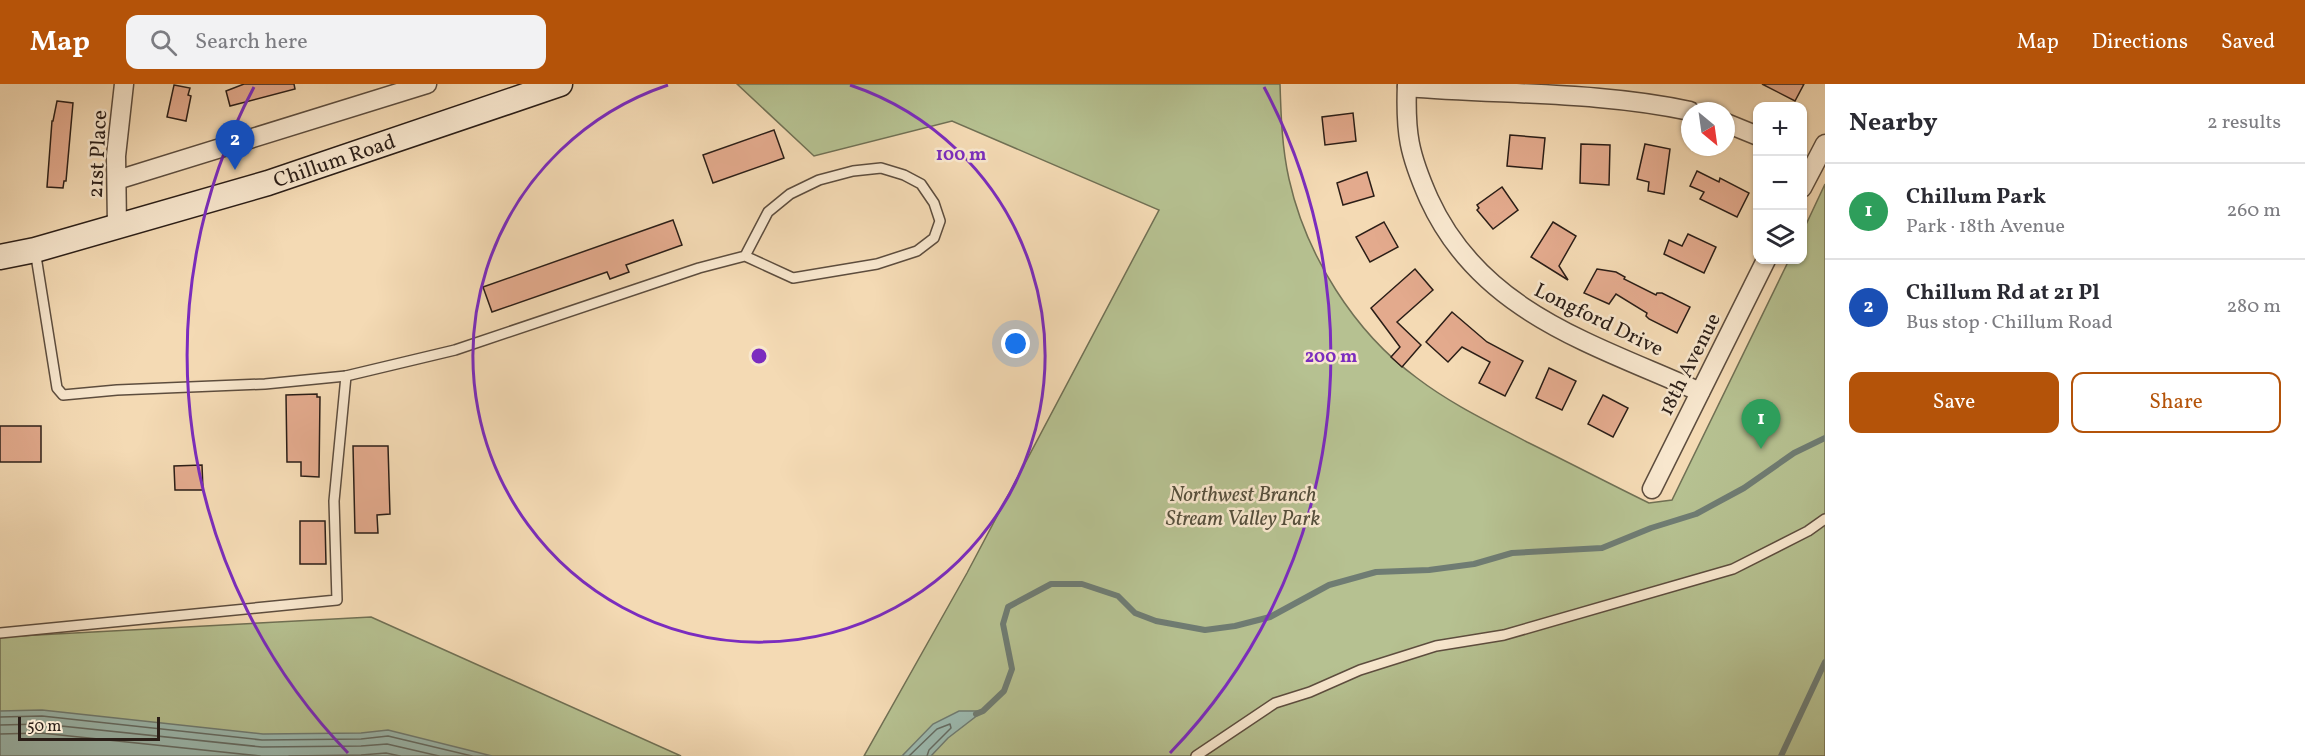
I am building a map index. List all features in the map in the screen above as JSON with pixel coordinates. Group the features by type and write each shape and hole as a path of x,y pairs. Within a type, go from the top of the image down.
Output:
{"main road":[{"name":"Chillum Road","path":"0,257 35,250 268,183 560,84"}],"street":[{"name":"21st Place","path":"117,226 116,156 124,84"},
{"path":"117,180 427,84"},
{"path":"1407,85 1595,99 1662,105 1681,109"},
{"name":"Longford Drive","path":"1407,85 1406,132 1414,166 1444,230 1473,267 1506,296 1550,325 1700,392"},
{"path":"1735,127 1753,134"},
{"path":"1807,176 1815,153"},
{"name":"18th Avenue","path":"1652,489 1765,264"}],"lane":[{"path":"35,250 57,387 63,395 117,390 265,384 346,376 455,350 699,268 745,256 793,278 877,264 917,251 934,238 940,221 934,203 921,184 904,175 881,168 853,171 819,180 783,200 768,212 745,256"},
{"path":"0,633 337,600 334,501 346,376"},
{"path":"1196,756 1275,703 1310,692 1360,670 1436,646 1504,635 1733,569 1808,531 1825,519"}],"green space":[{"name":"Northwest Branch Stream Valley Park","path":"737,84 1280,84 1281,120 1289,179 1307,236 1336,290 1373,338 1417,378 1457,404 1484,420 1649,503 1672,500 1787,264 1807,264 1807,222 1825,184 1825,756 864,756 967,573 1159,210 952,121 814,156"},
{"path":"371,617 681,756 0,756 0,637"}],"water":[{"path":"42,710 263,734 361,733 388,730 492,756 0,756 0,711"},
{"path":"959,711 983,711 948,738 931,756 902,756 933,724"}],"building":[{"path":"244,84 294,84 295,89 230,106 226,91"},
{"path":"1762,84 1804,84 1795,101"},
{"path":"174,85 190,88 188,95 191,96 186,121 167,117"},
{"path":"57,101 73,103 66,181 64,181 63,188 47,187 52,121"},
{"path":"1353,113 1356,141 1325,145 1322,117"},
{"path":"774,130 784,158 713,183 703,155"},
{"path":"1510,135 1545,138 1542,169 1507,166"},
{"path":"1581,144 1610,145 1609,185 1580,183"},
{"path":"1645,144 1670,149 1664,194 1648,191 1649,182 1637,179"},
{"path":"1697,171 1719,182 1720,178 1749,193 1737,217 1700,199 1704,192 1690,186"},
{"path":"1367,172 1374,196 1343,205 1337,183"},
{"path":"1502,187 1518,210 1493,229 1477,210 1479,208 1477,205"},
{"path":"673,220 682,245 626,265 629,272 610,279 607,272 492,312 483,287"},
{"path":"1384,222 1398,247 1370,262 1356,237"},
{"path":"1553,222 1576,236 1559,266 1568,280 1531,257"},
{"path":"1688,234 1716,247 1704,273 1664,254 1669,240 1682,246"},
{"path":"1415,269 1433,290 1397,322 1421,345 1402,367 1391,357 1400,347 1371,308"},
{"path":"1597,269 1616,272 1625,277 1624,279 1656,295 1662,293 1690,307 1677,333 1649,319 1646,316 1647,313 1616,294 1609,304 1584,293"},
{"path":"1452,312 1487,342 1523,361 1505,396 1479,383 1490,362 1462,347 1448,362 1426,342"},
{"path":"1549,368 1576,381 1562,410 1536,398"},
{"path":"317,394 317,397 320,397 319,477 301,476 301,462 287,462 286,395"},
{"path":"1603,395 1628,408 1613,437 1588,424"},
{"path":"0,426 41,426 41,462 0,462"},
{"path":"353,446 388,446 390,514 377,515 378,533 355,533"},
{"path":"202,465 203,490 175,490 174,466"},
{"path":"300,521 325,521 326,564 300,564"}],"waterway":[{"path":"976,714 983,711 1004,691 1012,669 1003,624 1008,607 1051,584 1082,584 1118,596 1135,613 1156,621 1205,630 1235,626 1270,617 1329,585 1376,572 1429,570 1474,564 1512,553 1602,548 1651,528 1696,514 1744,488 1794,453 1825,438"},
{"path":"1781,756 1825,662"}],"place":[{"name":"Chillum Rd at 21 Pl","path":"235,170"},
{"name":"Chillum Park","path":"1761,449"}]}
